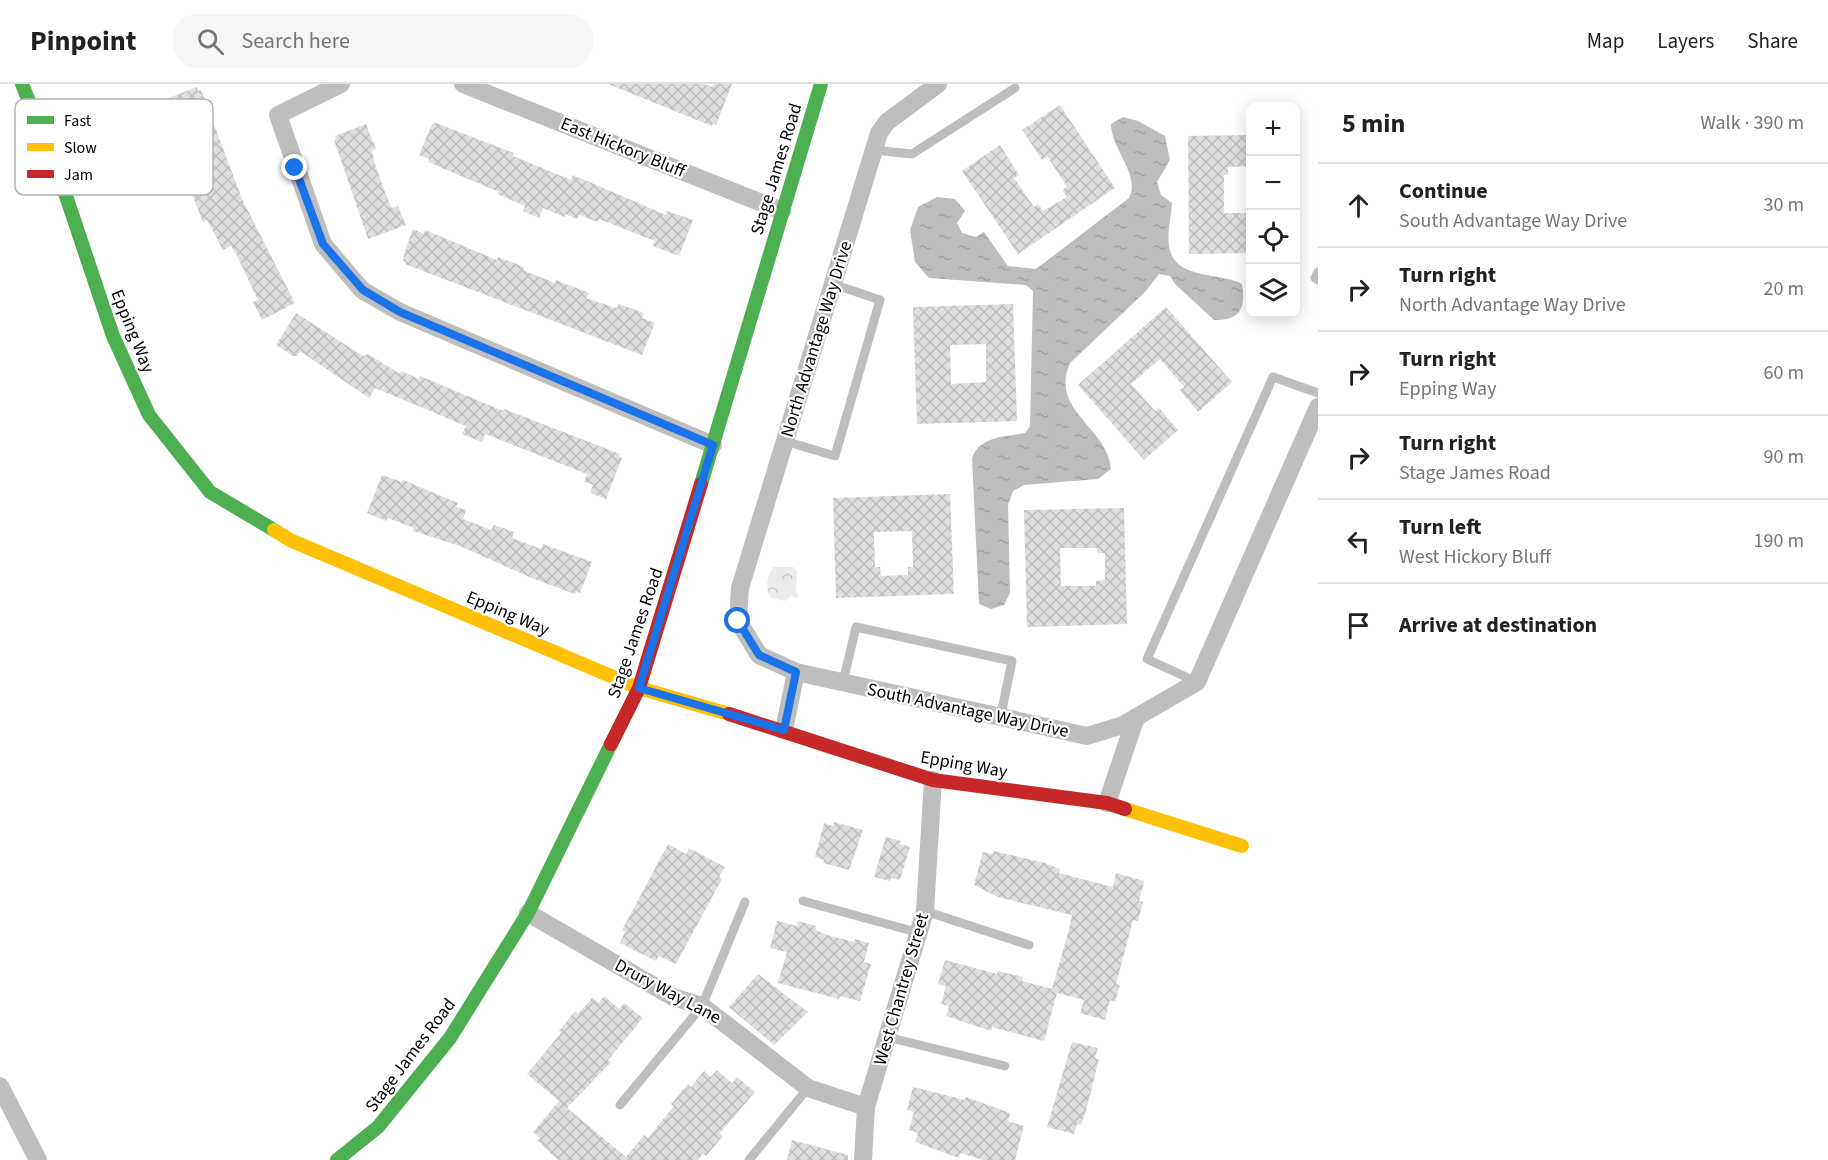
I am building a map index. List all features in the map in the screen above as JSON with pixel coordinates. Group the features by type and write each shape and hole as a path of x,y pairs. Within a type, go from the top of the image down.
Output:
{"street":[{"name":"Epping Way","path":"22,84 28,99"},
{"path":"341,84 278,115 323,244 363,290 400,312 713,445"},
{"name":"East Hickory Bluff","path":"463,84 782,211"},
{"name":"Stage James Road","path":"337,1160 378,1127 450,1038 528,913 639,688 821,84"},
{"name":"North Advantage Way Drive","path":"738,621 740,588 879,133 886,122 938,84"},
{"name":"Epping Way","path":"66,195 117,346 149,415 210,492 290,540 639,688 784,730 933,780 1107,803 1242,846"},
{"path":"1197,682 1318,407"},
{"name":"South Advantage Way Drive","path":"738,621 759,655 796,672 1001,715 1087,736 1122,724 1197,682"},
{"path":"784,730 796,672"},
{"path":"1107,803 1136,717"},
{"name":"West Chantrey Street","path":"863,1160 866,1107 916,932 925,911 933,780"},
{"name":"Drury Way Lane","path":"528,913 673,997 702,1006 808,1088 866,1107"},
{"path":"0,1086 38,1160"}],"lane":[{"path":"874,150 912,154 1015,88"},
{"path":"1318,272 1315,278 1318,280"},
{"path":"785,441 835,456 880,300 833,284"},
{"path":"1197,682 1147,659 1274,376 1318,393"},
{"path":"843,682 856,627 1012,661 1001,715"},
{"path":"803,901 916,932"},
{"path":"620,1105 702,1006 745,902"},
{"path":"925,911 1029,945"},
{"path":"887,1037 1005,1066"},
{"path":"749,1160 808,1088"}],"green space":[{"path":"774,567 793,567 797,571 796,591 799,596 795,599 792,595 785,601 770,597 768,581"}],"water":[{"path":"1123,117 1138,121 1165,136 1170,160 1157,182 1161,195 1172,203 1168,239 1174,260 1190,271 1242,284 1242,306 1230,318 1214,320 1175,284 1170,276 1159,274 1145,292 1070,363 1066,380 1067,394 1081,418 1100,441 1111,469 1098,479 1024,485 1013,491 1008,505 1010,593 1004,605 991,609 979,604 972,458 986,441 1025,433 1030,426 1033,291 1026,285 929,278 915,262 910,230 918,207 937,197 955,199 965,211 957,223 962,233 976,237 984,232 1008,266 1036,269 1129,198 1132,189 1129,171 1112,133 1111,124"}],"building":[{"path":"608,84 704,84 712,87 713,84 732,84 716,125 713,123 712,126"},
{"path":"197,87 198,91 201,90 204,99 166,99"},
{"path":"1060,105 1115,188 1018,254 962,171 1000,145 1019,175 1014,178 1034,207 1038,204 1043,211 1067,197 1062,190 1067,187 1047,156 1042,160 1022,130"},
{"path":"213,122 242,199 295,303 262,320 253,302 258,300 231,246 223,250 207,220 203,222 192,195 213,195"},
{"path":"436,123 514,153 513,156 571,180 573,175 666,215 667,211 693,220 679,256 653,246 655,241 599,219 598,222 579,215 577,219 565,214 564,217 543,208 539,218 523,211 525,206 497,194 499,192 428,162 429,159 419,155 432,124"},
{"path":"366,124 376,149 372,151 386,195 392,208 398,206 406,225 368,239 334,140 335,136"},
{"path":"1246,135 1246,166 1228,167 1228,175 1224,175 1224,213 1246,213 1246,253 1189,254 1188,136"},
{"path":"413,229 424,234 425,230 497,260 498,257 524,267 523,270 555,283 556,280 589,293 586,298 617,308 619,304 644,313 642,318 655,323 642,355 405,264 406,262 403,261 405,251"},
{"path":"1013,304 1017,421 917,424 913,307","holes":["986,344 986,382 951,384 950,345"]},
{"path":"1166,307 1232,382 1198,412 1180,390 1184,387 1160,359 1131,384 1155,411 1159,408 1178,430 1144,460 1078,385"},
{"path":"296,313 363,356 368,354 400,374 401,371 419,379 420,376 503,411 504,409 620,454 622,458 606,499 590,493 593,485 584,481 587,474 485,434 482,442 462,434 466,426 375,388 369,398 300,351 297,356 293,356 276,345"},
{"path":"382,475 402,482 403,480 458,503 456,507 466,510 463,519 491,530 494,525 514,532 512,538 541,549 543,544 592,562 580,593 575,594 534,579 460,546 413,531 414,528 388,518 386,521 367,513"},
{"path":"950,494 954,594 836,598 833,498","holes":["912,531 913,567 908,567 908,575 881,576 880,567 875,567 874,532"]},
{"path":"1124,508 1127,624 1027,627 1024,510","holes":["1060,548 1097,548 1097,553 1105,553 1105,580 1096,581 1096,586 1061,586"]},
{"path":"834,822 863,830 849,870 823,863 824,860 815,857 824,823 833,826"},
{"path":"886,837 901,841 900,844 910,847 900,880 891,878 890,881 874,877"},
{"path":"668,844 686,854 689,848 725,867 719,877 722,879 676,964 659,956 656,961 620,943 625,932 622,930"},
{"path":"994,851 1045,863 1060,869 1059,873 1113,887 1116,873 1144,881 1139,901 1143,902 1138,921 1133,920 1116,984 1120,985 1115,1002 1110,1000 1105,1020 1080,1013 1084,1000 1057,993 1044,1041 992,1027 991,1031 946,1016 949,1006 941,1004 946,986 938,984 945,960 997,974 998,971 1023,977 1022,981 1052,989 1072,915 998,897 974,885 983,852 993,854"},
{"path":"777,921 797,926 798,921 816,926 816,930 827,935 854,942 855,939 869,943 864,962 871,964 860,1001 840,996 839,999 778,983 787,952 770,948"},
{"path":"758,974 808,1012 774,1045 729,1007"},
{"path":"604,996 619,1009 624,1003 643,1018 608,1060 611,1062 567,1108 626,1157 644,1135 648,1138 674,1106 671,1104 688,1084 691,1087 704,1071 711,1077 717,1070 732,1083 737,1077 755,1092 720,1133 723,1136 706,1156 703,1154 698,1160 558,1160 538,1141 540,1138 533,1132 559,1101 527,1074 561,1033 559,1031 575,1011 578,1014 592,998 599,1003"},
{"path":"1072,1042 1098,1048 1095,1058 1099,1059 1086,1111 1081,1125 1077,1124 1074,1134 1047,1127"},
{"path":"913,1087 965,1100 966,1097 1010,1113 1008,1121 1024,1126 1015,1160 984,1160 960,1153 959,1158 915,1142 918,1133 909,1130 914,1112 907,1110"},
{"path":"792,1140 848,1155 848,1160 787,1160"}],"traffic: fast":[{"path":"22,84 28,99"},
{"path":"701,484 821,84"},
{"path":"66,195 113,336 149,415 210,492 274,530"},
{"path":"337,1160 378,1127 450,1038 528,913 611,744"}],"traffic: slow":[{"path":"274,530 290,540 639,688 729,714"},
{"path":"1125,809 1242,846"}],"traffic: jam":[{"path":"611,744 639,688 701,484"},
{"path":"729,714 933,780 1107,803 1125,809"}],"route":[{"path":"295,168 323,244 363,290 400,312 713,445 639,688 784,730 796,672 759,655 738,621"}]}
